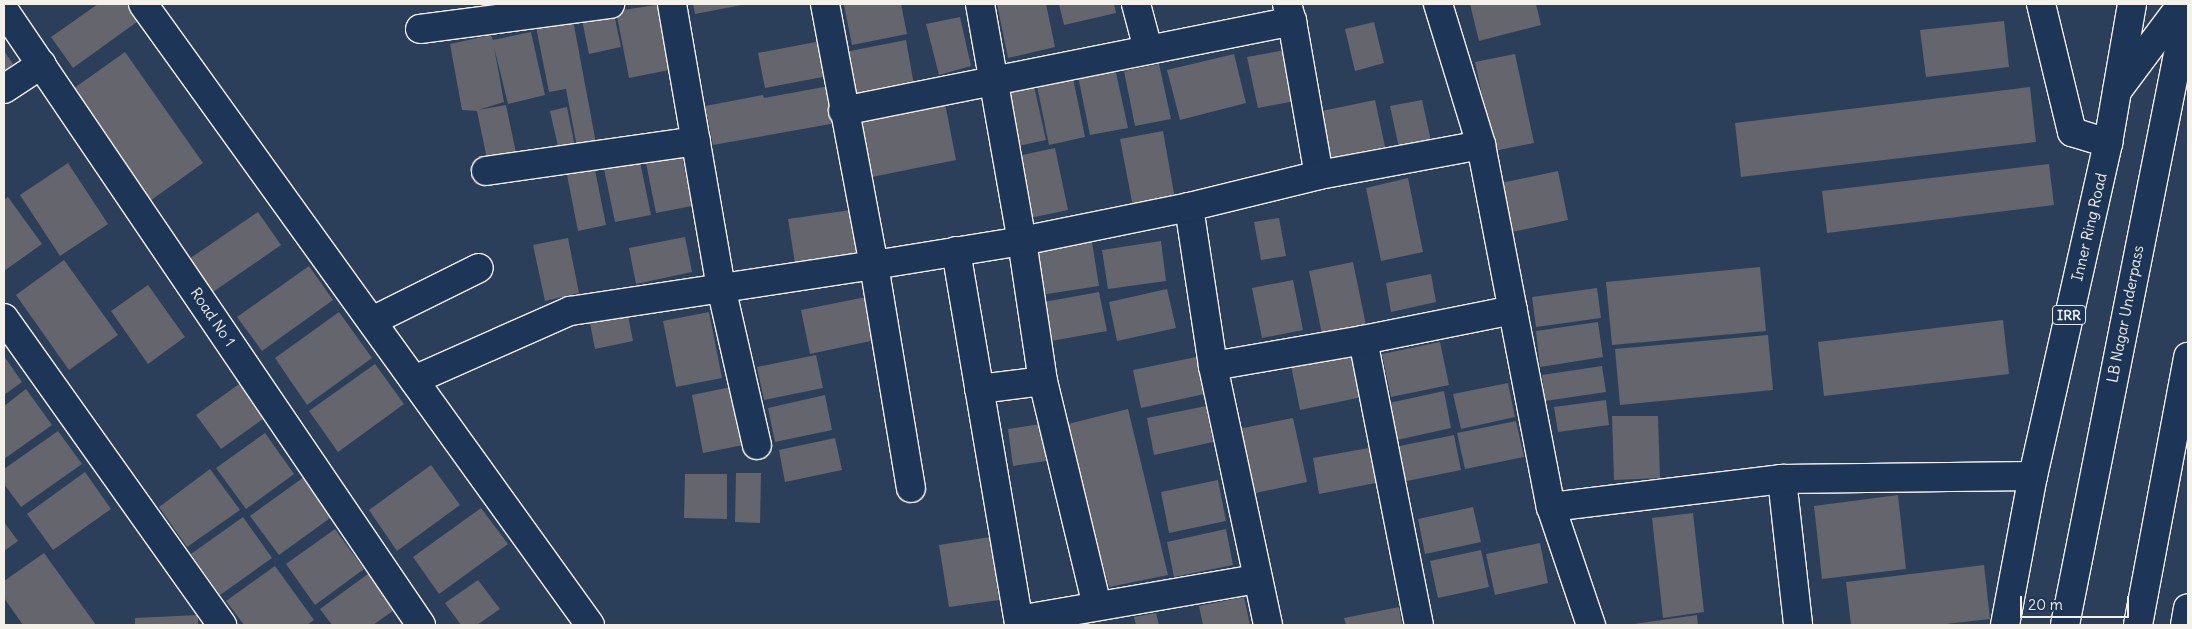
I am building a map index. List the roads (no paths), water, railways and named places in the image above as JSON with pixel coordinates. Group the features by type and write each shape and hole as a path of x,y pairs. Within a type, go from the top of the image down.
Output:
{"main road":[{"path":"143,4 590,625"},
{"path":"420,29 515,10 610,4"},
{"path":"672,4 721,287 757,446"},
{"path":"825,4 874,265 911,488"},
{"path":"980,4 1022,241 1043,381 1097,606"},
{"path":"1136,4 1148,49"},
{"path":"1438,4 1481,145 1551,507 1592,625"},
{"path":"2041,4 2072,132 2108,144"},
{"name":"Inner Ring Road","path":"2005,625 2033,476 2108,144 2132,4"},
{"path":"2117,91 2182,4"},
{"name":"LB Nagar Underpass","path":"2065,625 2188,4"},
{"name":"Road No 1","path":"4,10 421,625"},
{"path":"844,110 1148,49 1289,12 1319,175"},
{"path":"4,89 42,64"},
{"path":"486,171 696,141"},
{"path":"414,380 570,311 1022,241 1189,207 1319,175 1481,145"},
{"path":"1189,207 1213,366 1256,579 1268,625"},
{"path":"956,251 1019,622 1097,606 1256,579"},
{"path":"372,321 478,268"},
{"path":"1213,366 1363,340 1513,310"},
{"path":"4,318 222,625"},
{"path":"1363,340 1419,625"},
{"path":"2138,625 2188,357"},
{"path":"979,389 1043,381"},
{"path":"1551,507 1782,479 2033,476"},
{"path":"1782,479 1798,625"},
{"path":"2185,625 2188,608"}]}
